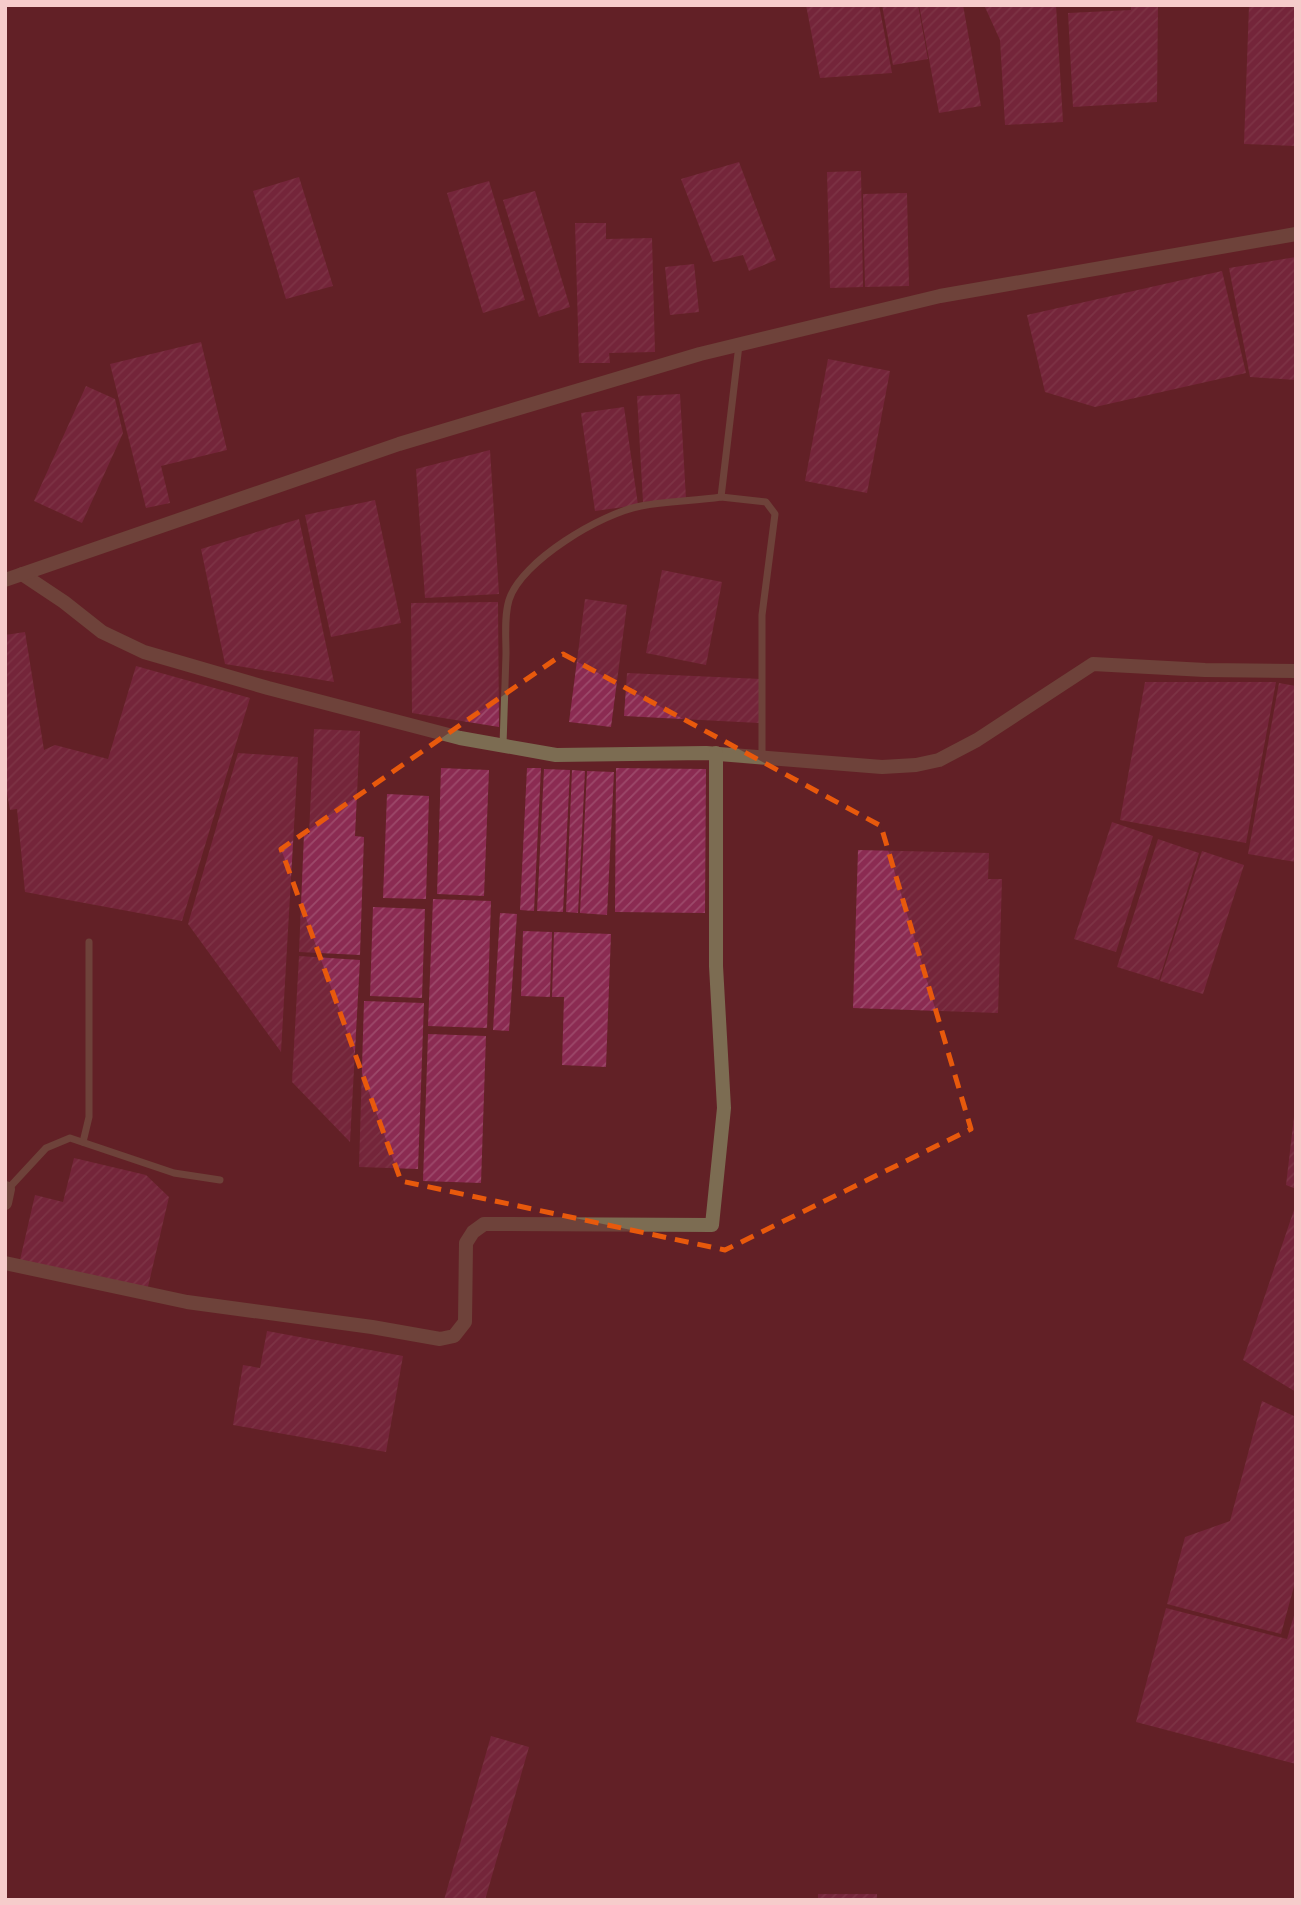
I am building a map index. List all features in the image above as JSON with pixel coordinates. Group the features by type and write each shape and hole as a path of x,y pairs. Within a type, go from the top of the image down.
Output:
{"street":[{"path":"5,580 399,444 739,344 940,296 1296,234"},
{"path":"22,574 102,632 144,652 268,688 460,737 556,755 716,753 882,767 916,765 939,760 977,740 1093,664 1205,670 1296,671"},
{"path":"5,1263 187,1302 372,1326 440,1339 454,1336 465,1322 466,1243 472,1232 484,1224 712,1224 723,1108 716,966 716,753"}],"lane":[{"path":"721,497 739,344"},
{"path":"503,745 507,613 520,578 529,568 575,535 609,516 640,506 721,497 766,502 775,514 762,615 762,757"},
{"path":"83,1142 89,1117 89,942"},
{"path":"6,1194 46,1148 53,1143 70,1139 174,1173 220,1180"}],"highlighted area":[{"path":"563,654 881,826 971,1129 725,1250 401,1181 281,849"}],"building":[{"path":"806,5 879,5 892,73 820,78"},
{"path":"882,5 918,5 928,59 893,65"},
{"path":"919,5 963,5 981,106 939,113"},
{"path":"984,5 1056,5 1063,122 1005,125 1000,40"},
{"path":"1131,5 1158,5 1157,102 1073,107 1068,13 1131,10"},
{"path":"1249,5 1296,5 1296,146 1244,144"},
{"path":"739,162 776,260 749,271 743,255 713,262 681,179"},
{"path":"861,171 863,287 830,288 827,172"},
{"path":"299,177 333,286 286,299 253,191"},
{"path":"489,181 525,300 483,313 447,193"},
{"path":"535,191 570,307 539,317 503,200"},
{"path":"907,193 909,286 865,287 863,194"},
{"path":"575,223 606,223 606,239 652,238 655,352 609,353 610,363 579,363"},
{"path":"1296,257 1296,380 1250,377 1229,268"},
{"path":"694,264 699,312 670,315 665,267"},
{"path":"1222,271 1246,373 1095,407 1045,392 1027,315"},
{"path":"201,342 227,450 161,466 170,503 146,508 110,364"},
{"path":"828,359 890,371 867,493 805,481"},
{"path":"86,386 115,399 123,433 82,523 34,501"},
{"path":"680,394 686,499 643,502 637,396"},
{"path":"624,407 638,505 595,511 581,413"},
{"path":"490,450 499,594 425,598 416,469"},
{"path":"375,500 401,623 331,637 305,515"},
{"path":"299,519 334,682 225,664 201,549"},
{"path":"662,570 722,582 706,665 646,653"},
{"path":"585,599 627,605 611,727 569,722"},
{"path":"498,602 499,727 412,713 411,603"},
{"path":"25,632 44,750 55,745 108,759 136,666 250,698 182,921 25,892 17,809 10,810 5,783 5,635"},
{"path":"627,673 761,679 759,723 624,716"},
{"path":"1145,682 1276,682 1246,843 1120,820"},
{"path":"1279,683 1296,686 1296,862 1248,854"},
{"path":"314,729 360,731 355,836 364,837 360,955 299,952 304,834 309,834"},
{"path":"238,753 298,757 281,1052 188,924"},
{"path":"441,768 489,770 484,896 437,894"},
{"path":"527,768 541,768 534,911 520,910"},
{"path":"616,768 706,769 705,913 615,912"},
{"path":"544,769 570,770 563,912 537,911"},
{"path":"572,770 585,771 578,913 566,912"},
{"path":"587,771 614,772 607,915 580,913"},
{"path":"387,794 429,796 426,899 383,898"},
{"path":"1112,822 1153,836 1116,952 1074,939"},
{"path":"1158,839 1199,853 1159,980 1117,967"},
{"path":"858,850 989,853 988,879 1002,879 998,1013 853,1008"},
{"path":"1202,851 1244,865 1203,994 1160,981"},
{"path":"433,899 491,901 487,1028 428,1026"},
{"path":"373,907 425,909 422,998 370,996"},
{"path":"500,913 517,914 509,1031 493,1030"},
{"path":"523,931 552,932 550,997 521,996"},
{"path":"554,932 611,934 606,1067 562,1065 564,997 552,997"},
{"path":"299,956 360,960 350,1142 292,1082"},
{"path":"364,1001 424,1003 418,1169 359,1167"},
{"path":"428,1034 486,1036 481,1183 423,1181"},
{"path":"1296,1117 1296,1189 1286,1185"},
{"path":"74,1158 146,1175 169,1197 147,1291 20,1260 35,1195 63,1202"},
{"path":"1296,1207 1296,1392 1243,1360"},
{"path":"267,1331 403,1356 386,1452 233,1425 243,1365 260,1368"},
{"path":"1262,1401 1296,1417 1296,1579 1281,1634 1167,1604 1185,1537 1230,1521"},
{"path":"1166,1608 1287,1639 1296,1609 1296,1764 1136,1722"},
{"path":"491,1736 529,1747 485,1900 444,1900"},
{"path":"818,1894 877,1894 877,1900 818,1900"}]}
